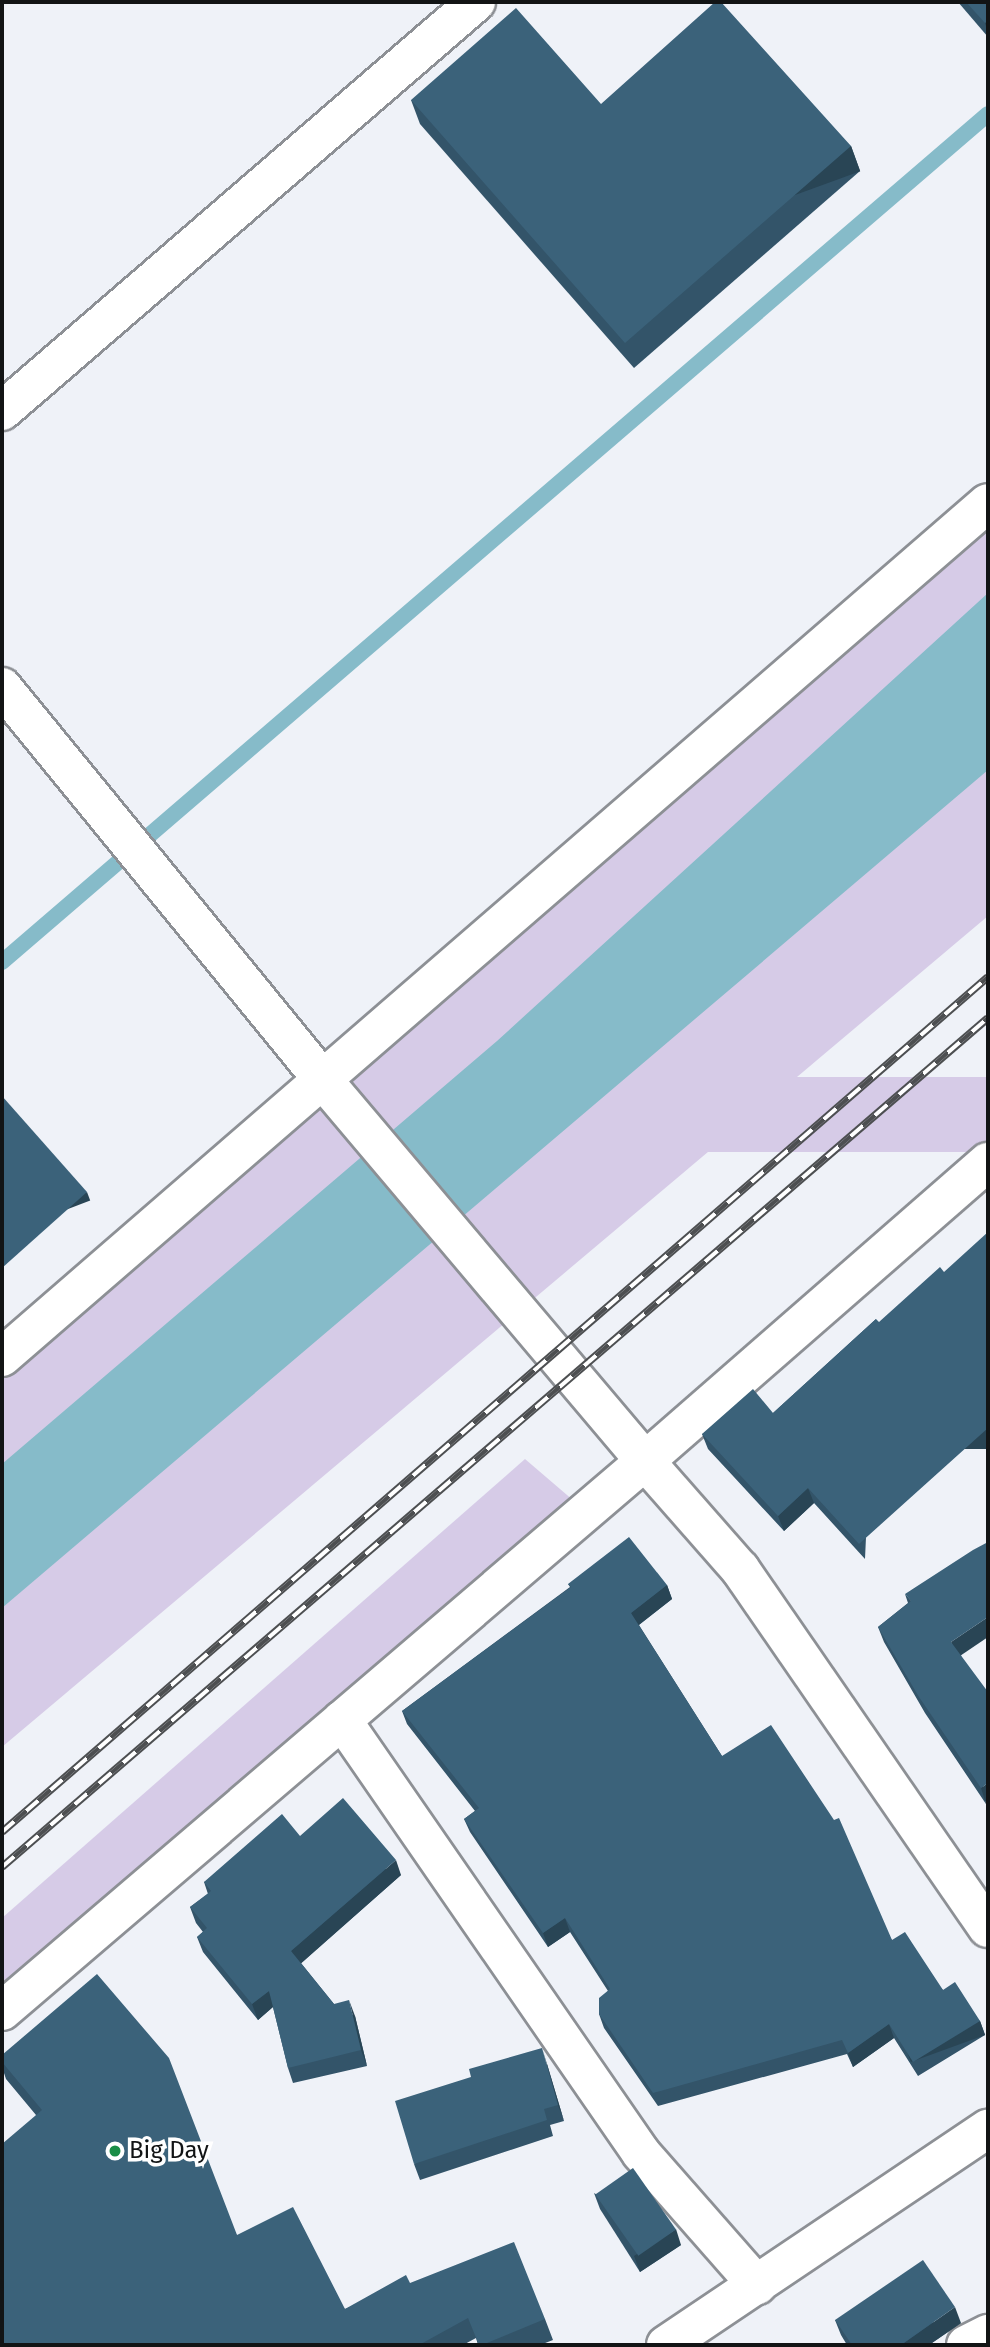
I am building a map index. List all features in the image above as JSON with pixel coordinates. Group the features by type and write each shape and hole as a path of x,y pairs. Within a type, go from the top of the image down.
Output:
{"street":[{"path":"2,411 475,2"},
{"path":"2,1357 331,1090 988,503"},
{"path":"2,687 331,1090 645,1461 740,1569 988,1928"},
{"path":"2,2011 645,1461 988,1162"},
{"path":"342,1720 641,2153 757,2285"},
{"path":"666,2345 988,2129"},
{"path":"966,2345 988,2334"}],"shaded area":[{"path":"988,503 988,916 2,1747 2,1357"},
{"path":"540,1077 988,1077 988,1152 540,1152"},
{"path":"525,1459 574,1501 2,1985 2,1918"}],"water":[{"path":"988,593 988,770 2,1608 2,1464 497,1041"}],"building":[{"path":"715,2 721,2 851,146 625,343 411,100 516,8 601,104"},
{"path":"966,2 988,2 988,20 985,23"},
{"path":"2,1096 87,1192 2,1268"},
{"path":"988,1232 988,1428 859,1544 808,1488 778,1516 702,1434 753,1389 773,1413 876,1319 879,1322 940,1267 944,1272"},
{"path":"629,1537 667,1585 631,1613 722,1756 771,1725 834,1820 839,1818 892,1940 905,1932 943,1990 955,1982 980,2021 913,2062 889,2024 848,2053 842,2040 653,2093 599,2014 599,1998 610,1989 565,1918 543,1933 464,1819 479,1808 402,1711 571,1587 568,1584"},
{"path":"988,1542 988,1617 951,1642 988,1692 988,1783 981,1788 919,1697 878,1627 911,1601 905,1594"},
{"path":"343,1798 396,1860 291,1951 334,2004 349,2000 361,2050 288,2068 269,1991 252,2004 197,1937 207,1928 190,1907 211,1891 204,1882 282,1814 300,1836"},
{"name":"Big Day","path":"97,1974 169,2058 237,2235 293,2207 345,2309 406,2275 410,2283 514,2242 545,2319 482,2345 479,2345 468,2318 419,2345 2,2345 2,2144 42,2110 2,2062 2,2055"},
{"path":"542,2048 558,2105 544,2109 547,2120 414,2164 395,2101 471,2077 469,2069"},
{"path":"633,2168 676,2229 638,2256 595,2194"},
{"path":"923,2260 955,2307 901,2345 852,2345 835,2320"}],"waterway":[{"path":"2,962 988,114"}],"railway":[{"path":"2,1832 988,977"},
{"path":"2,1867 988,1018"}],"place":[{"name":"Big Day","path":"115,2151"}]}
